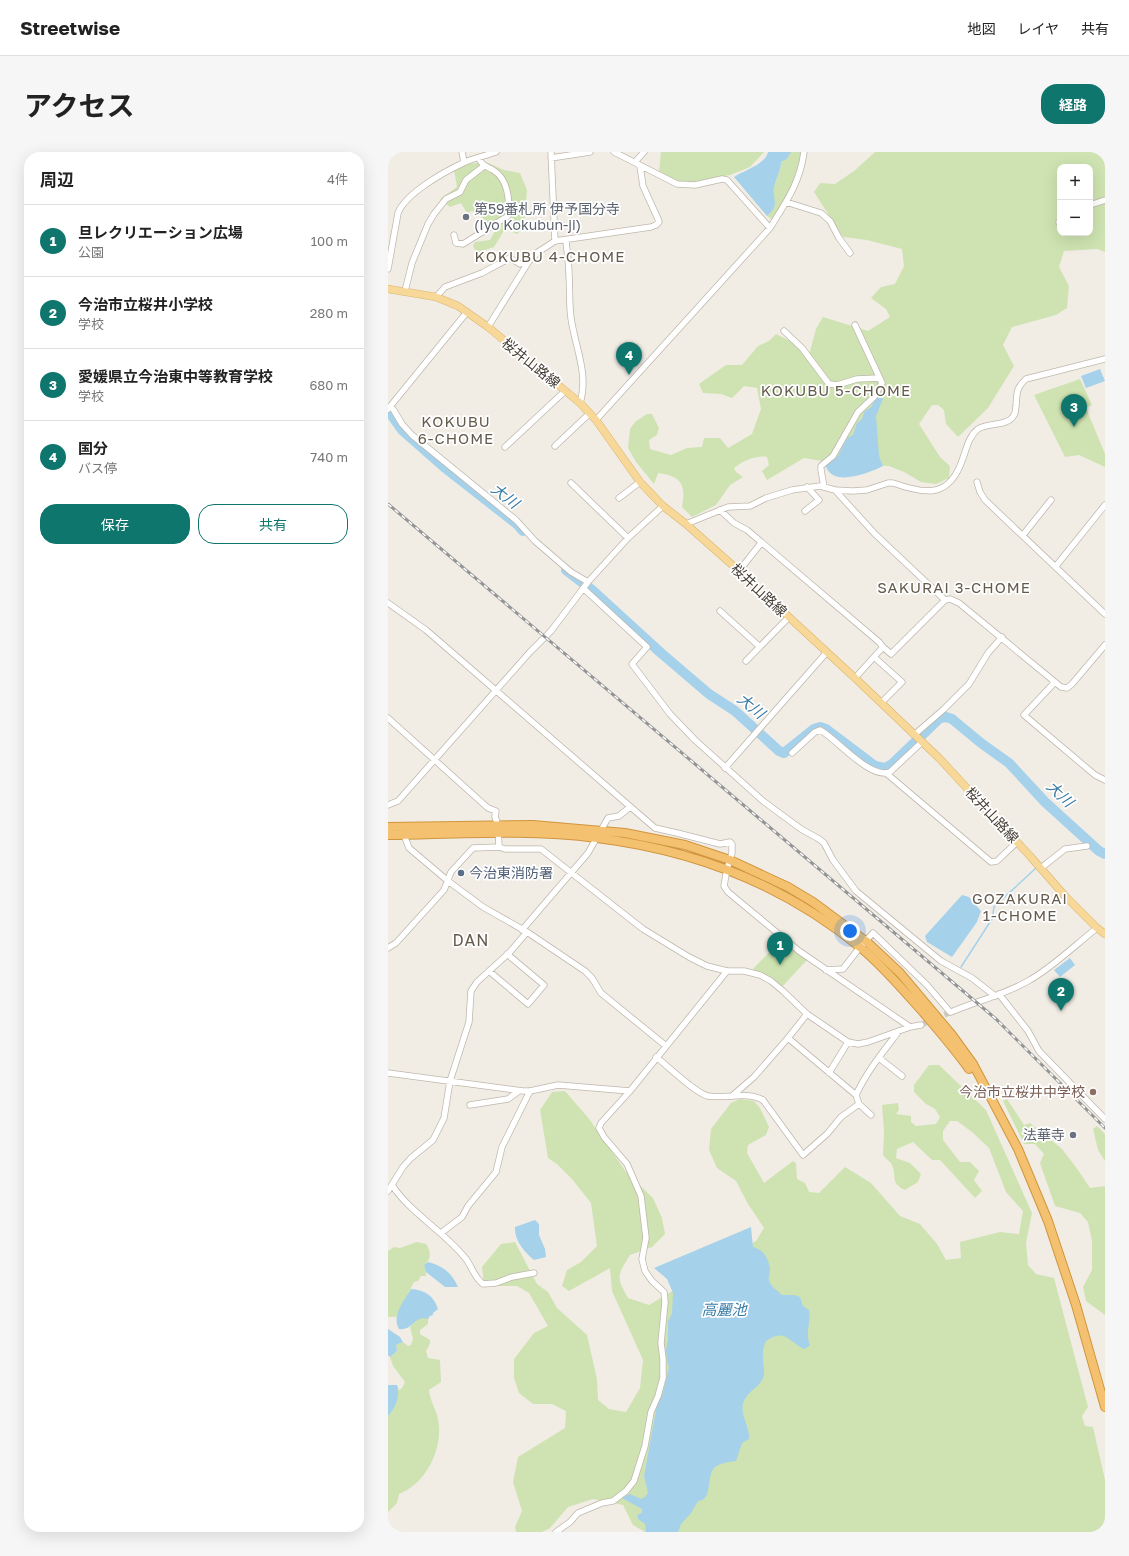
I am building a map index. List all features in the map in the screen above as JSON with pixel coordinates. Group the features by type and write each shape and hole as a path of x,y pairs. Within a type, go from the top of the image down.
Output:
{"highway":[{"path":"388,827 498,829 566,835 598,834 642,836 685,845 730,860 770,878 813,902 862,943 954,1049 989,1095 1018,1149 1048,1221 1076,1305 1105,1407"},
{"path":"388,835 498,829"},
{"path":"598,834 657,847 727,869 744,876 789,899 862,943"}],"main road":[{"name":"桜井山路線","path":"388,289 436,297 458,306 488,327 580,403 596,420 640,482 663,506 686,524 789,617 939,758 1065,896 1096,928 1105,934"}],"street":[{"path":"462,152 464,162"},
{"path":"388,269 398,213 401,205 430,181 464,162 496,152"},
{"path":"555,241 551,155 590,152"},
{"path":"614,152 627,160 635,162 640,166 677,184 695,185 722,179 728,180 770,228"},
{"path":"635,162 644,152"},
{"path":"596,420 770,228 793,192 802,165 804,152"},
{"path":"454,235 456,243 463,244 508,216 509,195 506,187 498,174 484,166 479,158"},
{"path":"405,291 412,263 428,224 434,214 446,199 460,192 466,180 484,166"},
{"path":"488,327 529,261 538,252 555,241 566,241 651,228 659,222 643,186 640,166"},
{"path":"1093,204 1105,200"},
{"path":"786,202 821,214 830,221 839,238 850,253"},
{"path":"566,241 571,319 580,355 583,378 583,393 580,403"},
{"path":"436,297 445,287 482,274 510,258 520,264 529,261"},
{"path":"467,312 389,408 393,409 402,424 412,435 516,520 535,541 571,572 588,582"},
{"path":"824,487 820,470 821,466 833,456 858,412 874,397 882,383 855,325"},
{"path":"784,331 802,348 828,384 837,385 857,379 879,378"},
{"path":"686,524 728,507 750,506 779,493 820,486 835,490 853,491 867,490 888,483 919,492 932,492 944,488 953,480 962,461 970,438 979,428 1009,421 1015,415 1018,386 1026,379 1105,359"},
{"path":"505,447 565,391"},
{"path":"555,446 590,413"},
{"path":"618,498 640,482"},
{"path":"977,482 980,492 985,500 1105,614"},
{"path":"570,483 628,538"},
{"path":"805,511 819,500 807,488"},
{"path":"835,490 875,534 945,600"},
{"path":"1023,536 1051,500"},
{"path":"1056,566 1105,505"},
{"path":"388,805 398,801 530,652 551,631 588,582 628,538 663,506"},
{"path":"720,510 734,523 746,530 879,642 891,654 945,600 950,599 959,603 1002,637 1061,687 1067,688 1072,684 1105,645"},
{"path":"738,571 761,543"},
{"path":"583,588 647,647 632,664 670,714 695,740 762,802 801,829 819,839 856,891 941,961 972,978 997,995 1028,1031 1039,1051 1105,1119"},
{"path":"388,602 426,630 655,828 720,844 730,842 733,848 724,886 728,892 782,937 826,970 910,1027"},
{"path":"720,612 760,647"},
{"path":"746,661 789,617"},
{"path":"914,735 944,709 969,684 988,653 1002,637"},
{"path":"855,678 883,647"},
{"path":"726,768 827,652"},
{"path":"874,657 902,682 881,703"},
{"path":"1055,682 1024,715 1095,775 1105,780"},
{"path":"388,718 488,808 496,812 495,817 498,829 499,847"},
{"path":"792,753 815,732 820,730 872,770 886,773 991,862 997,861 1017,842"},
{"path":"886,773 890,772 922,742"},
{"path":"388,1191 402,1167 433,1140 439,1131 444,1118 450,1081 468,1022 471,991 477,982 507,954 588,853 608,818 619,816 630,807"},
{"path":"404,835 409,848 448,881 483,907 524,931 585,971 592,978 601,993 666,1046"},
{"path":"1041,868 1064,849 1087,846"},
{"path":"388,948 396,943 444,890 452,872 473,848 499,847 505,849 541,850 643,930 707,966 727,971 744,971 760,975 775,984 807,1014 848,1042 868,1042 910,1027 921,1025"},
{"path":"826,970 843,968 862,943 873,933 927,985 950,1012 997,995 1029,981 1096,928"},
{"path":"489,971 528,1004 544,985 507,954"},
{"path":"556,1532 570,1522 578,1513 602,1503 613,1501 626,1491 634,1481 645,1446 651,1412 658,1396 663,1378 661,1343 665,1302 664,1292 645,1271 642,1259 646,1238 641,1196 627,1164 604,1137 600,1128 601,1123 630,1091 727,971"},
{"path":"732,1097 754,1077 807,1014"},
{"path":"856,1095 867,1075 899,1031"},
{"path":"788,1038 856,1095 859,1104 871,1115"},
{"path":"829,1073 848,1042"},
{"path":"656,1057 698,1091 708,1096 756,1096 763,1100 803,1155 827,1134 841,1117 859,1104"},
{"path":"879,1058 902,1076"},
{"path":"388,1073 519,1091 530,1091 558,1085 630,1091"},
{"path":"470,1105 508,1099 519,1091"},
{"path":"441,1234 462,1217 472,1201 496,1172 502,1147 530,1091"},
{"path":"392,1185 400,1197 466,1259 477,1279 483,1284 534,1273"}],"green space":[{"path":"661,152 764,152 750,167 730,175 678,183 659,172"},
{"path":"791,152 803,152 800,167 786,199 771,219 767,216 773,208 774,189 781,162 787,159"},
{"path":"875,152 1105,152 1105,252 1097,249 1064,251 1059,267 1069,286 1067,308 1056,315 1012,327 1003,345 1014,366 988,408 958,437 946,424 944,410 938,405 932,405 919,424 940,457 950,466 949,478 936,484 921,482 904,472 889,466 822,461 804,458 767,480 762,471 769,465 767,457 758,457 745,461 734,468 736,472 743,477 730,485 716,505 692,517 682,507 682,487 677,479 666,474 658,473 654,484 636,462 628,448 630,429 635,422 647,414 652,414 659,428 657,435 649,440 650,449 671,455 687,448 702,447 704,438 720,438 728,448 752,434 761,409 757,388 744,386 732,398 721,394 703,393 699,384 726,365 742,365 758,346 769,341 776,334 788,340 809,355 816,329 823,317 868,331 890,317 886,309 871,298 881,287 895,284 904,266 902,249 867,240 843,237 814,192 820,183 835,184 854,171"},
{"path":"486,162 504,170 520,173 527,190 524,228 517,234 505,229 494,247 476,253 473,246 475,242 490,240 495,231 494,227 481,224 482,214 472,211 467,213 461,203 450,207 440,199 457,187 454,170 466,164"},
{"path":"1080,379 1092,405 1086,408 1105,454 1105,467 1079,455 1065,457 1034,395"},
{"path":"781,940 807,960 779,990 762,974 753,969"},
{"path":"929,1065 939,1065 986,1110 1032,1213 1026,1243 1028,1265 1036,1274 1054,1278 1088,1407 1082,1416 1085,1426 1093,1427 1105,1480 1105,1532 645,1532 633,1525 623,1505 593,1499 568,1507 550,1528 542,1532 516,1532 515,1527 522,1511 513,1482 518,1457 565,1428 566,1411 552,1404 533,1404 519,1393 514,1378 514,1359 534,1333 548,1326 529,1293 517,1286 484,1286 482,1267 501,1244 515,1242 537,1284 548,1292 557,1308 587,1335 597,1379 598,1400 609,1409 626,1412 640,1388 643,1360 612,1291 610,1268 569,1291 562,1286 567,1270 581,1262 597,1246 591,1203 572,1179 557,1164 548,1158 540,1110 552,1092 565,1091 590,1120 626,1172 653,1198 662,1218 665,1234 652,1247 630,1255 620,1272 621,1285 628,1298 649,1305 756,1241 764,1228 748,1204 736,1181 717,1168 709,1150 711,1129 731,1103 740,1099 754,1101 760,1108 769,1127 766,1135 748,1145 747,1153 764,1183 793,1161 796,1163 797,1179 805,1183 809,1192 819,1193 845,1167 871,1183 900,1216 920,1224 937,1244 946,1260 961,1258 960,1242 1000,1232 1019,1234 1023,1211 1006,1192 989,1148 972,1132 957,1121 950,1121 943,1131 943,1140 960,1162 970,1162 979,1171 974,1180 982,1191 975,1198 940,1160 932,1160 913,1142 897,1149 896,1158 910,1163 921,1174 918,1182 905,1190 897,1185 892,1165 883,1155 884,1132 882,1105 898,1103 899,1110 896,1114 911,1116 911,1122 916,1126 936,1124 940,1117 935,1109 926,1104 914,1092 914,1085"},
{"path":"1007,1099 1024,1125 1030,1123 1062,1149 1090,1188 1105,1186 1105,1315 1086,1301 1083,1287 1092,1270 1092,1241 1088,1222 1080,1213 1055,1206 1040,1163 1044,1154 1035,1144 1024,1144 1003,1101"},
{"path":"1097,1126 1105,1134 1105,1161 1098,1150 1093,1129"},
{"path":"417,1242 426,1244 430,1252 427,1263 424,1265 426,1276 421,1276 418,1281 414,1282 396,1317 388,1317 388,1251 394,1247 400,1248"},
{"path":"422,1317 428,1319 428,1324 420,1330 420,1334 430,1340 430,1344 426,1351 428,1358 440,1360 441,1382 429,1390 438,1419 438,1442 431,1464 425,1474 409,1489 399,1494 397,1503 388,1512 388,1385 397,1385 399,1390 405,1382 393,1366 390,1357 397,1351 396,1345 403,1342 408,1346 411,1345 413,1339 410,1327 418,1318"}],"water":[{"path":"768,152 791,152 787,159 781,162 774,189 774,208 767,216 734,177 759,164"},
{"path":"1100,369 1105,381 1086,388 1081,376"},
{"path":"881,397 883,399 876,416 879,456 883,466 851,477 838,477 832,474 828,471 825,465 838,456 847,438 853,435 857,423 862,419 864,412 871,407 876,398"},
{"path":"962,895 969,897 981,911 977,922 952,957 927,942 925,936"},
{"path":"1070,958 1075,965 1060,977 1054,970"},
{"path":"535,1220 539,1224 539,1235 545,1249 546,1257 534,1260 520,1245 516,1237 515,1227"},
{"name":"高麗池","path":"751,1227 753,1247 763,1252 768,1261 770,1268 769,1279 771,1285 782,1295 794,1295 800,1297 803,1306 809,1310 808,1337 810,1345 805,1349 781,1336 772,1337 766,1341 763,1352 763,1378 747,1395 742,1408 749,1439 742,1443 736,1461 727,1462 714,1468 710,1477 706,1497 703,1500 698,1501 691,1513 681,1524 678,1532 646,1532 645,1524 638,1519 637,1515 642,1513 642,1509 622,1498 630,1494 641,1499 648,1493 644,1476 657,1405 663,1393 669,1367 666,1350 668,1339 668,1322 672,1313 673,1293 667,1279 654,1268"},
{"path":"428,1262 438,1266 450,1274 458,1287 445,1287 426,1272 424,1265"},
{"path":"411,1289 428,1294 438,1309 428,1319 419,1319 408,1328 399,1329 397,1324 397,1314"},
{"path":"388,1329 400,1337 403,1342 396,1345 397,1351 390,1357 388,1355"},
{"path":"388,1385 397,1385 398,1398 388,1416"}],"waterway":[{"name":"大川","path":"388,410 402,430 444,467 518,525 523,531"},
{"name":"大川","path":"566,570 592,590 661,653 709,694 735,711 779,751 784,753 814,729 820,727 826,729 875,766 885,768 892,764 940,718 946,717 952,719 981,743 1009,763 1045,802 1099,851 1105,854"},
{"path":"1041,864 1047,860"},
{"path":"961,967 992,919 994,907 1036,868"}],"tunnel":[{"path":"921,1025 951,1012"}],"railway":[{"path":"388,504 996,1019 1105,1128"}],"place":[{"name":"第59番札所 伊予国分寺 (Iyo Kokubun-ji)","path":"466,217"},
{"name":"国分","path":"629,375"},
{"name":"愛媛県立今治東中等教育学校","path":"1074,427"},
{"name":"今治東消防署","path":"461,873"},
{"name":"旦レクリエーション広場","path":"780,965"},
{"name":"今治市立桜井小学校","path":"1061,1011"},
{"name":"今治市立桜井中学校","path":"1093,1092"},
{"name":"法華寺","path":"1073,1135"}],"district":[{"name":"KOKUBU 4-CHOME","path":"550,257"},
{"name":"KOKUBU 5-CHOME","path":"836,391"},
{"name":"KOKUBU 6-CHOME","path":"456,430"},
{"name":"SAKURAI 3-CHOME","path":"954,588"},
{"name":"GOZAKURAI 1-CHOME","path":"1020,908"},
{"name":"DAN","path":"471,940"}]}
